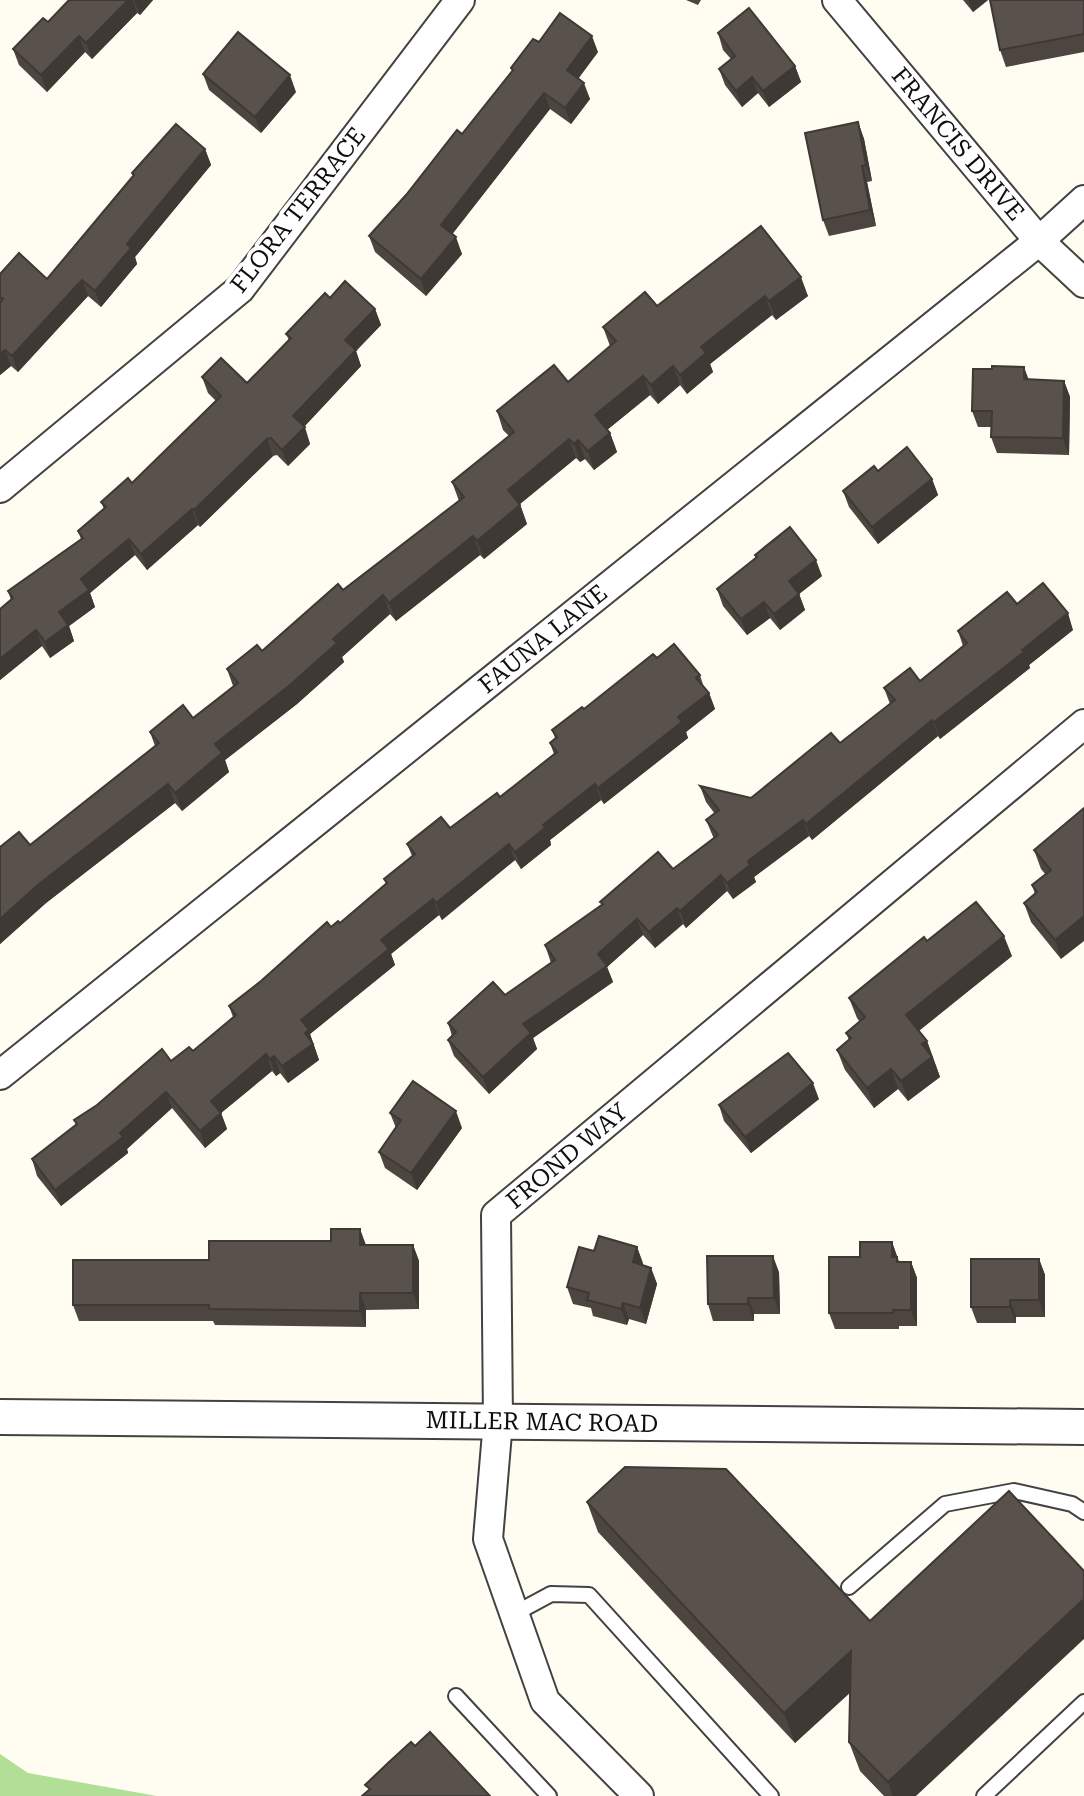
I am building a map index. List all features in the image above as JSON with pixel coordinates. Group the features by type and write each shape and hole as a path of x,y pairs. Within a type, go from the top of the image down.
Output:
{"street":[{"name":"FLORA TERRACE","path":"0,488 240,289 460,0"},
{"name":"FRANCIS DRIVE","path":"837,0 1039,241 1084,283"},
{"name":"FAUNA LANE","path":"0,1075 1039,241 1084,200"},
{"name":"FROND WAY","path":"639,1796 545,1701 488,1539 498,1421 496,1215 1084,724"},
{"name":"MILLER MAC ROAD","path":"0,1417 1084,1427"}],"lane":[{"path":"849,1587 945,1504 1014,1491 1072,1504 1084,1512"},
{"path":"514,1614 551,1594 589,1595 771,1796"},
{"path":"456,1696 549,1796"},
{"path":"984,1796 1084,1702"}],"green space":[{"path":"0,1754 28,1773 157,1796 0,1796"}],"building":[{"path":"69,0 128,0 86,43 79,36 41,75 13,49 43,18 48,22"},
{"path":"990,0 1084,0 1084,34 1000,50"},
{"path":"749,8 795,66 763,91 752,77 736,91 719,69 735,56 718,33"},
{"path":"560,13 592,36 567,70 584,83 565,108 544,93 441,225 456,237 421,279 369,236 457,130 462,134 513,70 511,68 533,39 539,42"},
{"path":"238,32 290,75 255,117 203,74"},
{"path":"858,122 870,210 823,220 805,133"},
{"path":"176,124 205,149 127,244 131,248 95,291 82,280 12,356 5,350 0,354 0,303 3,299 0,297 0,274 19,253 47,279 134,175 132,173"},
{"path":"761,226 801,277 769,301 765,296 701,347 706,353 680,375 673,366 651,385 643,376 595,415 610,433 588,451 578,440 574,444 569,439 508,490 520,505 477,541 473,536 389,603 383,595 333,639 337,643 290,685 215,744 222,753 175,793 168,784 39,884 0,919 0,847 19,832 30,845 159,743 150,732 183,705 193,718 238,683 227,669 257,645 262,651 338,584 343,590 464,497 452,482 514,432 497,411 554,365 568,382 616,341 603,327 645,292 657,306"},
{"path":"345,281 375,309 345,340 356,350 293,416 305,427 282,450 271,438 267,439 194,510 141,554 129,539 81,579 89,590 59,612 68,625 45,642 36,630 0,659 0,609 13,598 8,591 83,538 78,531 106,507 101,502 128,478 132,483 221,396 202,377 221,358 247,383 291,338 286,334 325,293 330,298"},
{"path":"992,366 1024,367 1024,379 1064,381 1063,438 991,437 992,411 972,411 973,369 992,369"},
{"path":"907,447 932,479 872,527 843,491 874,466 878,471"},
{"path":"790,527 816,560 789,581 799,594 774,614 764,602 741,619 717,589"},
{"path":"1043,583 1068,613 1022,650 1024,652 934,722 932,720 806,824 803,820 748,861 750,865 727,883 721,875 680,911 677,908 649,932 637,919 598,954 607,966 523,1024 531,1033 483,1077 448,1040 456,1032 448,1023 493,982 505,995 555,960 545,945 603,904 600,902 658,852 673,869 718,835 706,820 719,810 700,786 751,798 831,733 840,743 895,700 884,688 910,668 920,681 967,643 958,631 1007,592 1017,604"},
{"path":"674,644 700,675 696,678 709,693 678,717 682,722 598,788 595,784 543,825 545,828 515,852 509,844 436,903 433,899 381,940 389,949 301,1020 309,1030 305,1033 313,1044 282,1066 274,1056 270,1059 266,1054 211,1101 221,1113 200,1131 166,1092 120,1133 123,1137 55,1190 32,1159 77,1124 74,1120 97,1105 162,1049 171,1061 189,1047 193,1051 236,1015 229,1006 327,922 331,927 338,921 340,923 387,883 384,879 415,854 407,844 441,817 450,828 497,793 500,797 557,752 550,743 557,737 552,730 582,707 584,709 653,654 657,658"},
{"path":"1084,808 1084,916 1055,940 1024,903 1037,892 1032,885 1051,870 1034,850"},
{"path":"976,902 1004,936 906,1015 927,1041 922,1044 932,1057 901,1081 891,1069 867,1088 837,1050 851,1038 846,1033 865,1017 849,998 924,937 927,941"},
{"path":"788,1053 813,1083 745,1137 719,1105"},
{"path":"413,1081 456,1111 411,1173 379,1152 401,1120 390,1113"},
{"path":"331,1229 360,1229 360,1245 413,1245 413,1293 360,1293 360,1311 209,1309 209,1305 73,1305 73,1260 209,1260 209,1241 331,1241"},
{"path":"599,1236 637,1247 633,1262 651,1268 640,1308 623,1303 621,1309 587,1300 589,1293 567,1287 579,1247 594,1251"},
{"path":"860,1242 892,1242 892,1257 897,1257 897,1262 911,1262 911,1310 829,1313 829,1257 860,1257"},
{"path":"707,1256 773,1256 774,1298 748,1298 748,1304 708,1304"},
{"path":"971,1259 1039,1259 1039,1300 1010,1300 1010,1307 971,1307"},
{"path":"625,1467 726,1469 870,1621 1009,1491 1084,1571 1084,1599 888,1782 849,1742 851,1651 784,1713 587,1502"},
{"path":"430,1732 490,1796 362,1796 370,1789 365,1785 388,1763 411,1742 415,1746"}]}
